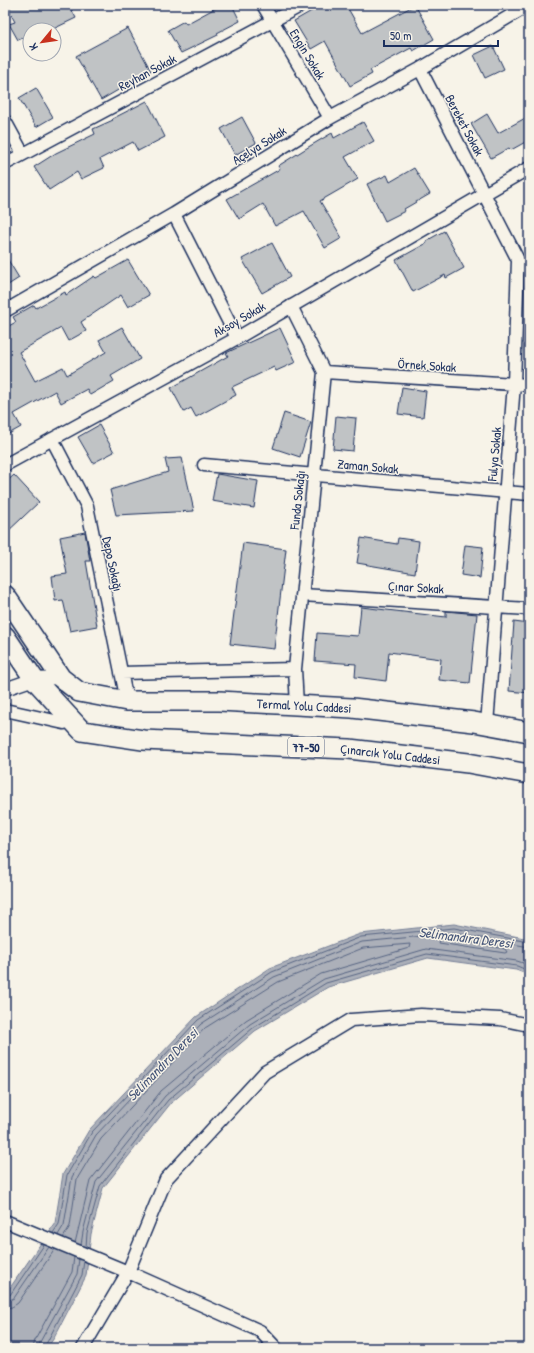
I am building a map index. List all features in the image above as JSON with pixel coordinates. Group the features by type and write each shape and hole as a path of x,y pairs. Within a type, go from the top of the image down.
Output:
{"main road":[{"path":"5,595 61,678"},
{"name":"77-50","path":"5,636 34,679"},
{"name":"Termal Yolu Caddesi","path":"61,678 79,692 127,701 219,701 352,708 487,724 529,732"},
{"name":"Çınarcık Yolu Caddesi","path":"34,679 82,731 143,740 349,749 468,763 529,774"}],"street":[{"name":"Engin Sokak","path":"263,5 330,118"},
{"name":"Reyhan Sokak","path":"5,164 302,5"},
{"name":"Açelya Sokak","path":"5,311 174,214 330,118 420,69 529,5"},
{"name":"Bereket Sokak","path":"420,69 485,193"},
{"path":"5,121 23,154"},
{"name":"Aksoy Sokak","path":"5,465 237,338 529,168"},
{"name":"Fulya Sokak","path":"485,193 523,261 487,724"},
{"path":"174,214 237,338"},
{"path":"291,306 324,372"},
{"name":"Örnek Sokak","path":"324,372 529,385"},
{"name":"Funda Sokağı","path":"297,705 294,669 324,372"},
{"name":"Depo Sokağı","path":"52,439 87,506 127,701"},
{"name":"Zaman Sokak","path":"204,465 529,494"},
{"name":"Çınar Sokak","path":"302,595 529,609"},
{"path":"121,673 294,669"},
{"path":"5,689 34,679 61,678"},
{"path":"5,710 64,723"},
{"path":"83,1348 128,1272 166,1179 265,1072 351,1020 421,1015 500,1019 529,1025"},
{"path":"5,1221 96,1258 260,1331 276,1348"}],"water":[{"name":"Selimandıra Deresi","path":"454,924 529,939 529,975 516,970 428,958 328,987 255,1031 171,1103 103,1188 91,1234 86,1276 54,1338 47,1348 5,1348 5,1295 55,1223 63,1174 89,1130 196,1017 270,968 360,934"}],"building":[{"path":"15,5 69,5 76,18 62,25 62,22 22,22 22,38 18,40 9,24 15,22 8,9"},
{"path":"221,5 232,5 240,21 217,33 218,35 181,53 168,30 184,21 186,24"},
{"path":"322,5 346,5 362,33 415,5 434,39 413,51 411,48 370,70 372,74 350,86 325,41 311,49 294,21"},
{"path":"128,28 151,71 101,100 76,56"},
{"path":"493,46 504,69 485,78 474,55"},
{"path":"36,88 53,117 36,127 19,98"},
{"path":"147,101 165,137 138,151 133,142 100,159 104,168 81,179 77,172 49,190 34,167 56,153 95,134 93,129 113,120 112,119"},
{"path":"487,114 498,133 529,116 529,140 511,150 509,148 491,158 471,124"},
{"path":"242,117 256,143 235,155 221,129"},
{"path":"363,122 374,141 345,157 358,179 320,201 342,238 325,248 304,211 275,226 263,204 239,219 227,199 280,169 278,166 332,133 334,138"},
{"path":"414,168 430,194 404,209 405,211 385,221 367,184 387,175 390,182"},
{"path":"444,231 464,268 446,278 445,275 413,292 396,260 427,243 426,241"},
{"path":"272,243 290,277 262,293 242,259"},
{"path":"5,255 19,278 5,287"},
{"path":"128,260 149,295 128,307 121,295 81,322 86,331 68,341 61,328 19,352 35,381 63,367 67,375 106,352 99,340 122,327 140,359 111,376 114,381 90,395 87,389 61,403 55,391 14,414 21,427 5,436 5,328 16,322 13,317 34,305 36,308 65,292 66,295 94,276 96,278"},
{"path":"280,328 296,362 276,371 274,367 232,387 236,395 196,417 191,408 184,412 171,388 228,356 226,353"},
{"path":"402,387 426,391 423,417 398,414"},
{"path":"284,413 311,422 300,457 273,448"},
{"path":"336,416 356,418 353,451 333,449"},
{"path":"99,425 114,452 93,463 78,437"},
{"path":"182,458 194,511 116,515 110,490 168,472 165,459"},
{"path":"217,474 258,481 254,508 212,501"},
{"path":"14,475 39,502 5,534 5,483"},
{"path":"85,532 90,561 86,561 97,626 70,631 63,600 55,601 52,576 67,574 60,537"},
{"path":"361,538 397,544 398,538 419,541 415,573 357,563"},
{"path":"243,543 286,549 274,649 230,644"},
{"path":"465,545 483,547 480,578 461,575"},
{"path":"361,607 446,617 446,611 477,614 470,683 439,680 441,659 389,652 386,681 355,677 356,664 315,661 317,633 358,636"},
{"path":"514,622 529,624 529,693 509,691"}]}
